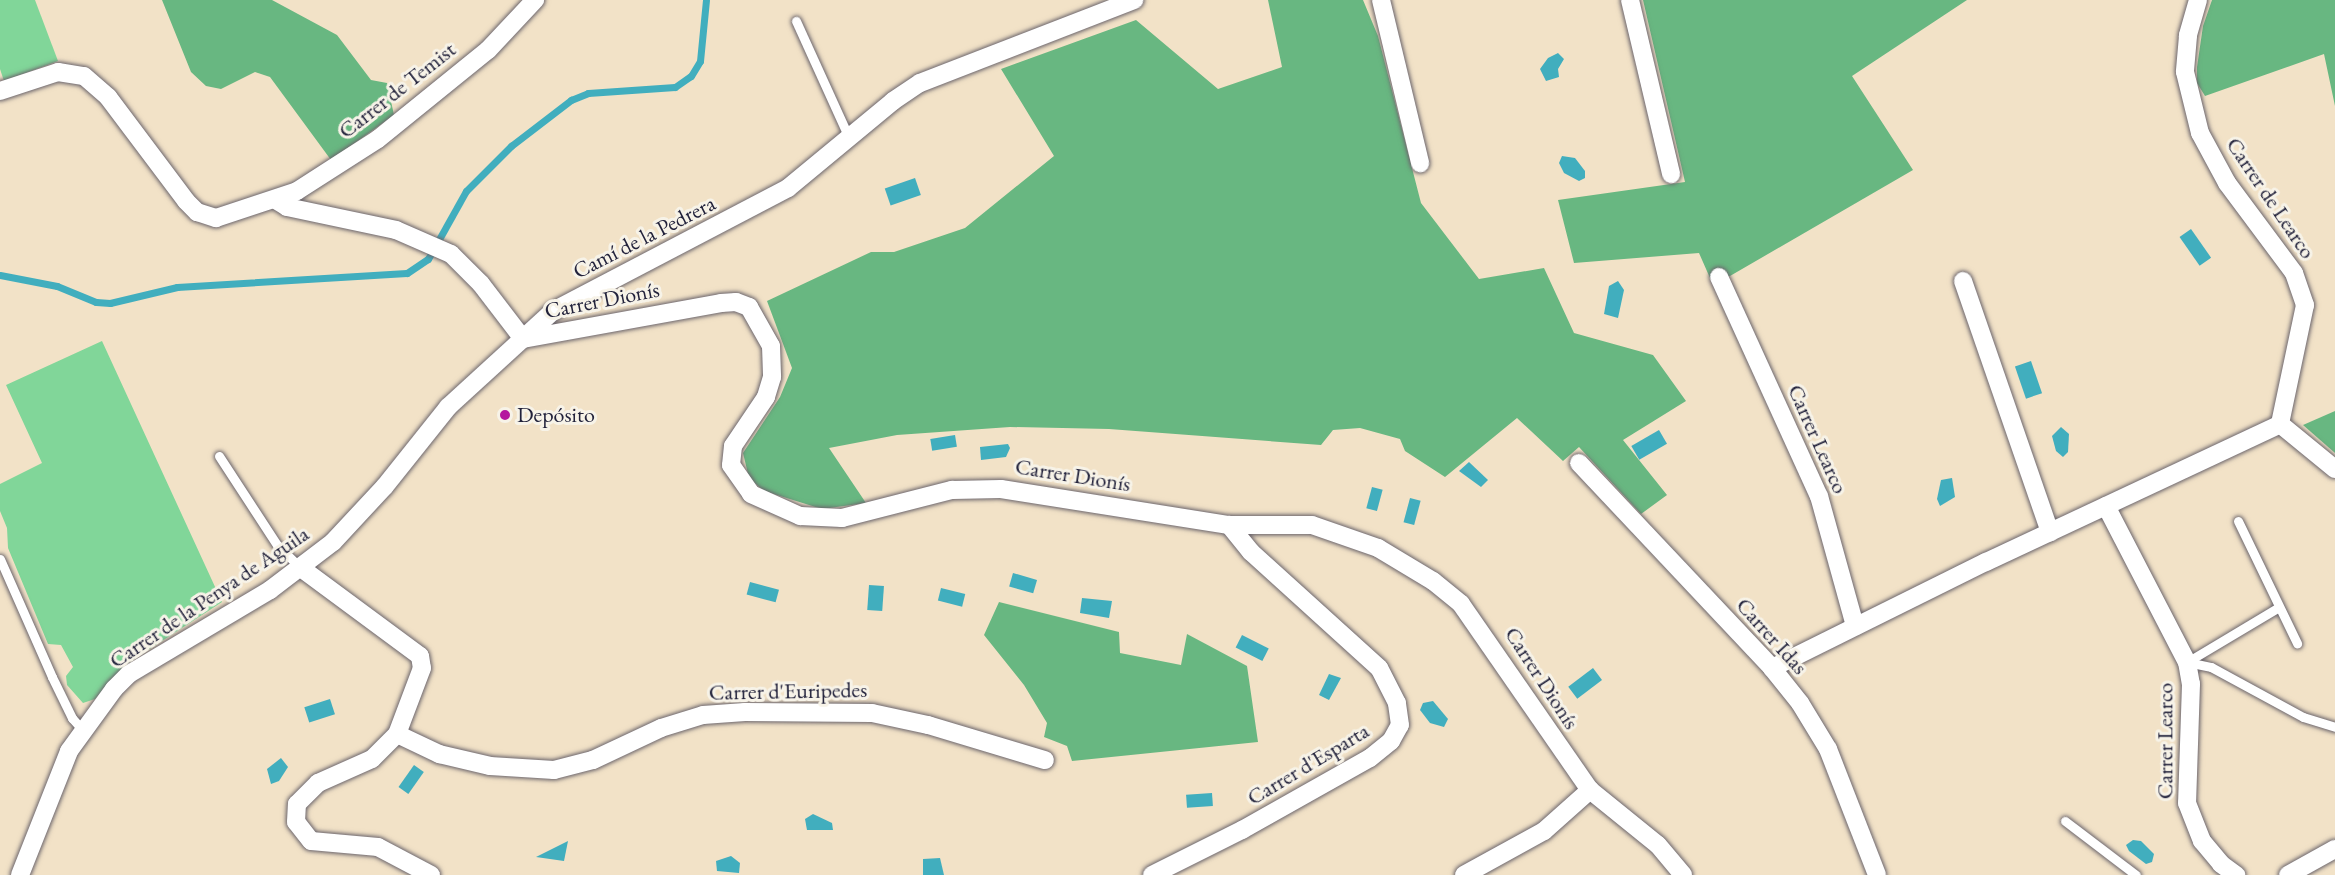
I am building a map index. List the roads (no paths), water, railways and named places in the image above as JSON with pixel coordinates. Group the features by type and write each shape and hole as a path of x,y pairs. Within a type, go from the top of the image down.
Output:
{"street":[{"name":"Carrer de Temist","path":"276,200 378,139 488,50 535,0"},
{"name":"Camí de la Pedrera","path":"524,339 553,311 788,188 920,83 1134,0"},
{"path":"1381,0 1420,163"},
{"path":"1630,0 1671,174"},
{"name":"Carrer de Learco","path":"2198,0 2188,36 2185,72 2200,133 2227,183 2294,273 2305,304 2280,424"},
{"path":"0,91 58,72 84,76 108,97 197,212 216,218 276,200 287,207 396,230 451,254 481,284 524,339"},
{"name":"Carrer Learco","path":"1719,278 1819,496 1855,626"},
{"path":"1963,281 2050,532"},
{"name":"Carrer Dionís","path":"524,339 720,303 736,302 749,307 771,346 772,377 766,397 733,446 731,465 751,494 800,516 842,518 952,490 1001,489 1229,525 1294,522 1335,531 1378,548 1443,588 1479,625 1590,790 1658,845 1683,875"},
{"name":"Carrer de la Penya de Aguila","path":"20,875 59,771 82,729 129,674 301,568 359,516 448,407 524,339"},
{"path":"1772,668 2050,532 2280,424 2335,469"},
{"name":"Carrer Idas","path":"1579,463 1772,668 1809,717 1828,749 1877,875"},
{"name":"Carrer Learco","path":"2106,506 2187,662 2191,684 2187,803 2202,841 2233,874"},
{"name":"Carrer d'Esparta","path":"1152,875 1242,830 1370,758 1391,741 1400,725 1397,703 1379,668 1262,562 1229,525"},
{"path":"301,568 420,656 422,668 398,734 372,759 308,790 297,804 296,822 311,841 378,848 431,875"},
{"name":"Carrer d'Euripedes","path":"398,734 438,754 490,766 554,770 593,760 661,728 703,715 872,713 928,725 1045,760"},
{"path":"1464,875 1544,831 1590,790"},
{"path":"2288,875 2335,849"}],"lane":[{"path":"796,21 849,138"},
{"path":"219,456 277,545 301,568"},
{"path":"2238,521 2297,643"},
{"path":"0,559 57,687 72,718 82,729"},
{"path":"2187,662 2280,607"},
{"path":"2187,662 2211,667 2303,717 2335,727"},
{"path":"2065,821 2136,875"}],"water":[{"path":"1558,53 1564,59 1558,69 1559,77 1546,81 1540,69 1548,58"},
{"path":"1562,156 1575,158 1585,171 1585,178 1579,181 1564,173 1559,163"},
{"path":"915,178 921,195 891,205 885,188"},
{"path":"2191,229 2211,258 2200,266 2180,237"},
{"path":"1618,281 1624,290 1618,318 1604,314 1609,286"},
{"path":"2031,361 2042,393 2026,399 2015,367"},
{"path":"2061,427 2069,434 2068,452 2063,457 2056,451 2052,436"},
{"path":"1659,430 1667,444 1639,460 1631,446"},
{"path":"955,435 957,447 932,451 930,439"},
{"path":"1008,444 1010,448 1006,457 981,460 980,447"},
{"path":"1469,462 1488,480 1481,487 1459,471"},
{"path":"1952,478 1955,497 1940,506 1937,499 1941,480"},
{"path":"1372,487 1383,490 1377,511 1366,508"},
{"path":"1410,498 1421,501 1414,525 1404,522"},
{"path":"1013,573 1037,580 1033,593 1009,586"},
{"path":"750,582 779,590 776,602 747,595"},
{"path":"869,585 884,586 882,611 867,610"},
{"path":"941,588 965,594 962,607 938,601"},
{"path":"1082,598 1112,601 1109,618 1080,613"},
{"path":"1242,635 1269,649 1262,661 1236,647"},
{"path":"1593,668 1602,680 1577,699 1568,687"},
{"path":"1329,674 1341,678 1329,700 1319,695"},
{"path":"330,699 335,714 309,723 304,707"},
{"path":"1433,701 1448,719 1444,727 1430,723 1420,710 1423,703"},
{"path":"281,758 288,767 279,781 271,784 267,769"},
{"path":"414,765 424,772 408,794 399,787"},
{"path":"1212,793 1213,806 1187,808 1186,795"},
{"path":"813,814 832,823 833,830 807,830 805,819"},
{"path":"2133,840 2141,841 2154,854 2152,862 2146,864 2129,851 2126,845"},
{"path":"568,841 564,861 536,857"},
{"path":"731,856 740,863 739,873 717,871 716,861"},
{"path":"940,858 944,875 923,875 923,859"}],"waterway":[{"path":"0,275 57,286 96,302 110,303 177,287 407,273 428,259 466,191 511,146 571,100 588,93 675,87 691,76 700,61 706,0"}],"place":[{"name":"Depósito","path":"505,415"}]}
